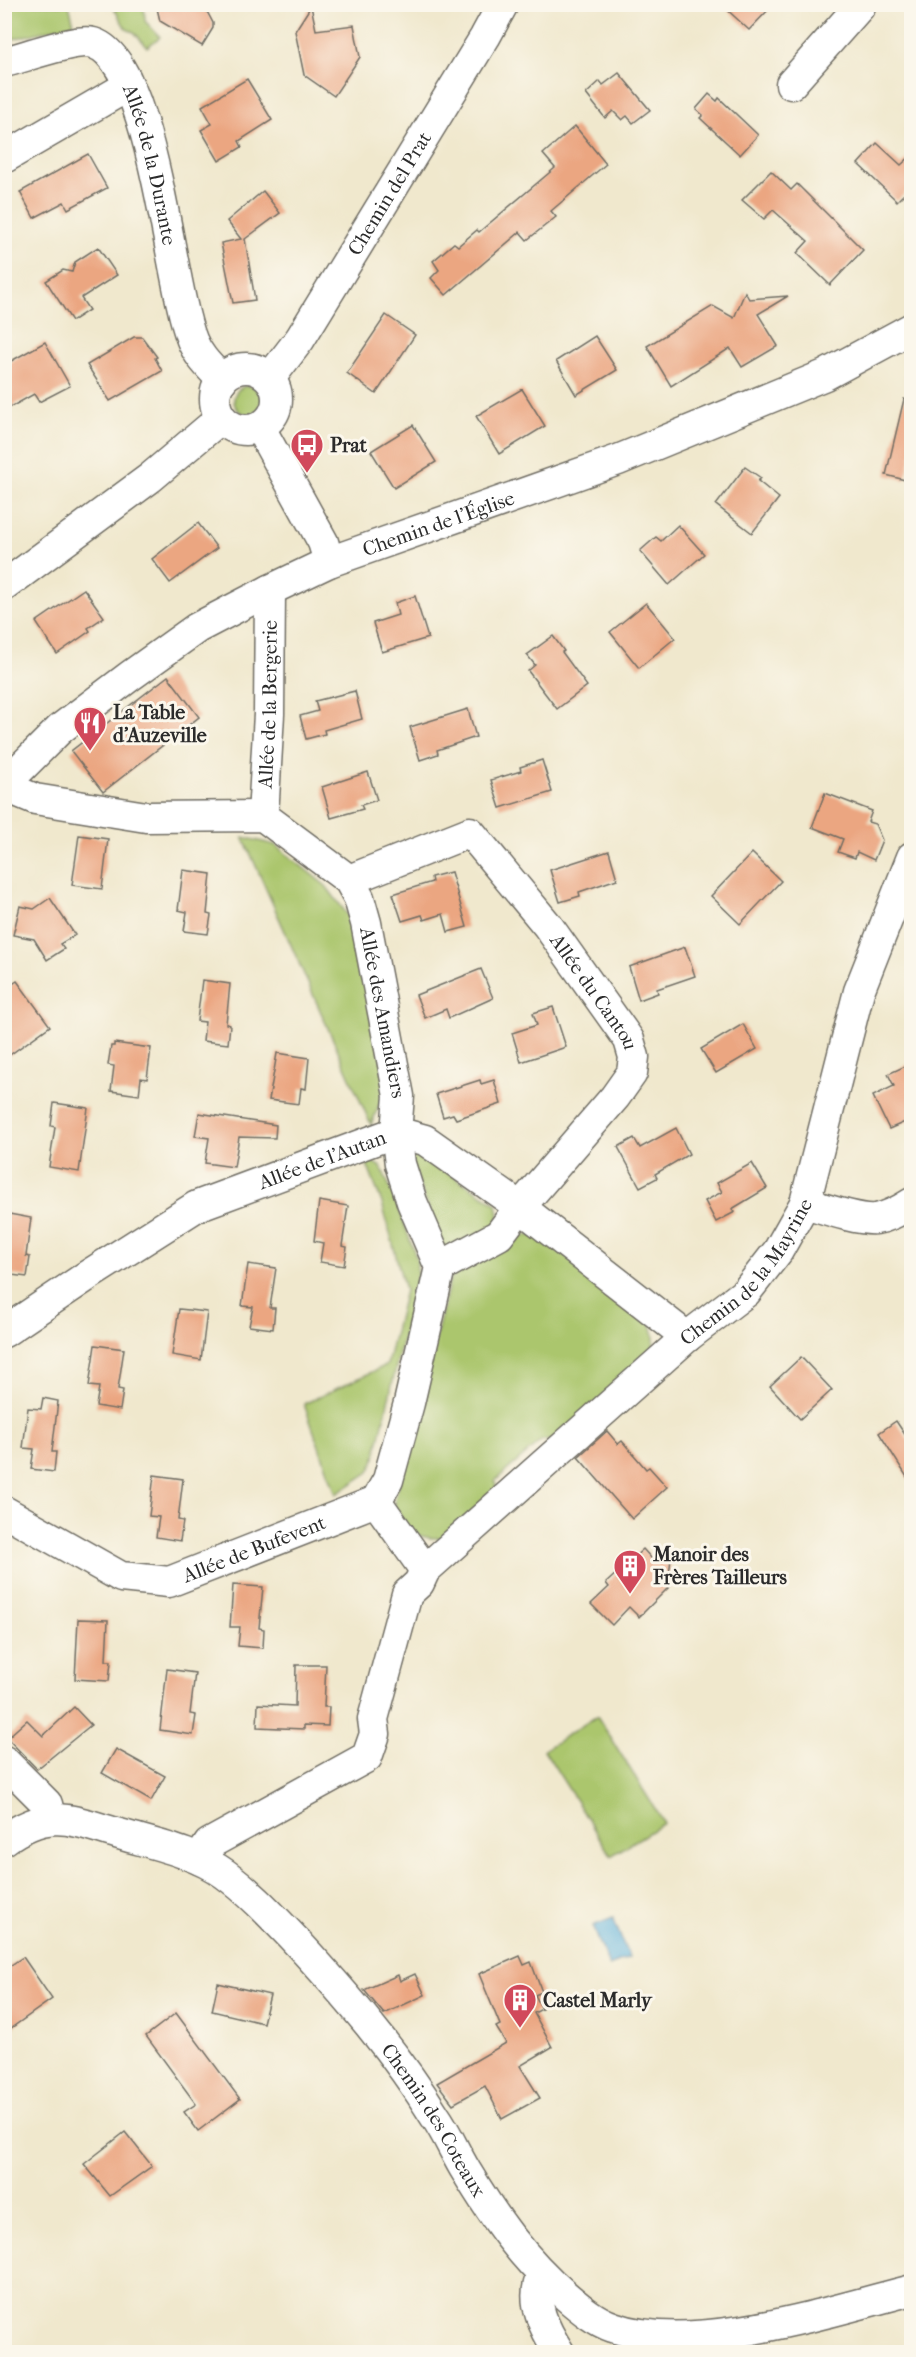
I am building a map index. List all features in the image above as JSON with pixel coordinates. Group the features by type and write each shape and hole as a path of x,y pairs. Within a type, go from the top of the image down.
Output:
{"street":[{"name":"Chemin del Prat","path":"270,378 300,339 485,37 502,4"},
{"path":"791,84 860,5"},
{"name":"Allée de la Durante","path":"4,62 69,43 91,42 108,52 116,63 128,86 147,139 162,198 180,303 191,339 199,355 222,380"},
{"path":"4,158 128,86"},
{"name":"Chemin de l'Église","path":"4,786 60,729 130,676 197,628 270,590 329,562 618,460 825,375 912,328"},
{"path":"240,368 250,368 261,371 270,378 277,393 277,404 274,414 260,428 238,430 220,418 215,405 215,394 225,375 240,368"},
{"path":"4,586 150,477 220,418"},
{"path":"260,428 323,542 329,562"},
{"name":"Allée de la Bergerie","path":"263,816 269,714 270,590"},
{"path":"4,786 35,799 146,817 263,816"},
{"name":"Allée des Amandiers","path":"263,816 349,880 359,898 366,923 399,1096 396,1132 400,1164 412,1202 440,1267"},
{"name":"Allée du Cantou","path":"349,880 470,832 548,926 629,1040 634,1057 632,1073 615,1097 520,1207 499,1235 440,1267"},
{"name":"Chemin de la Mayrine","path":"199,1859 209,1844 368,1757 375,1734 373,1719 407,1594 422,1576 687,1337 746,1292 777,1251 805,1203 859,991 912,857"},
{"name":"Allée de l'Autan","path":"4,1332 197,1206 396,1132 425,1140 520,1207 687,1337"},
{"path":"805,1203 837,1213 875,1219 901,1210 912,1203"},
{"path":"422,1576 376,1501 388,1480 409,1403 440,1267"},
{"name":"Allée de Bufevent","path":"4,1511 121,1576 169,1582 376,1501"},
{"path":"4,1761 47,1804 50,1818 19,1830 4,1840"},
{"name":"Chemin des Coteaux","path":"50,1818 77,1822 169,1848 199,1859 224,1873 261,1905 333,1980 382,2042 436,2116 465,2170 516,2248 542,2276 591,2317 623,2330 660,2337 706,2336 793,2320 912,2290"},
{"path":"542,2276 539,2283 540,2312 547,2331 559,2352"}],"green space":[{"path":"10,4 69,5 74,24 5,41 5,6"},
{"path":"112,5 144,5 145,21 160,37 147,47 134,32 126,29"},
{"path":"248,386 258,390 262,400 258,410 248,414 238,410 234,400 238,390"},
{"path":"243,837 275,845 326,886 350,918 387,1085 371,1125"},
{"path":"419,1154 497,1204 499,1216 495,1229 444,1247 410,1161"},
{"path":"364,1157 381,1167 417,1260 417,1277 374,1462 369,1472 336,1494 304,1404 387,1365 405,1290 382,1203"},
{"path":"521,1235 540,1236 650,1320 654,1336 653,1355 559,1442 542,1440 495,1481 498,1494 448,1538 430,1538 412,1534 395,1510 395,1499 450,1280 473,1258"},
{"path":"597,1716 664,1823 611,1856 544,1750"}],"water":[{"path":"613,1918 629,1958 609,1966 593,1926"}],"building":[{"path":"156,4 203,4 213,23 213,28 202,46 160,21"},
{"path":"721,4 774,4 749,30"},
{"path":"311,6 316,30 354,25 360,57 334,96 304,75 295,31"},
{"path":"619,73 650,110 633,123 627,116 622,120 613,111 605,118 586,94 600,81 603,85"},
{"path":"247,79 272,120 239,141 242,147 219,161 201,130 212,124 202,106"},
{"path":"709,94 717,101 719,98 758,135 740,155 700,118 703,115 696,109"},
{"path":"575,126 606,164 551,211 556,217 527,240 520,232 446,295 431,278 439,270 433,261 454,243 458,246 477,230 479,232 555,168 543,154"},
{"path":"877,143 901,165 912,155 912,186 897,201 858,164"},
{"path":"88,154 107,188 68,209 64,202 34,218 20,192"},
{"path":"771,171 791,190 797,184 863,250 830,285 797,253 808,241 773,210 764,219 742,200"},
{"path":"263,191 280,213 245,239 255,300 233,303 221,243 241,239 227,221"},
{"path":"98,247 117,275 81,298 89,310 72,321 46,281 63,270 72,272 75,262"},
{"path":"745,292 749,299 788,296 758,314 778,346 742,367 730,348 671,386 647,346 713,306 734,318"},
{"path":"386,315 415,335 376,394 347,373"},
{"path":"595,336 617,370 576,395 556,361"},
{"path":"134,337 142,337 157,357 155,358 162,371 110,401 87,365"},
{"path":"45,342 70,386 39,402 34,394 11,407 4,394 4,365"},
{"path":"522,389 545,426 499,454 476,416"},
{"path":"904,399 912,400 912,452 905,480 886,475"},
{"path":"413,425 436,462 394,488 371,451"},
{"path":"745,467 761,478 758,481 779,498 752,533 716,505"},
{"path":"198,523 217,548 170,583 152,559"},
{"path":"678,525 704,554 669,585 640,551 656,537 661,541"},
{"path":"84,589 104,617 88,628 90,631 57,654 36,622"},
{"path":"415,596 428,638 382,652 373,623 398,615 395,603"},
{"path":"646,603 675,638 639,668 610,632"},
{"path":"553,636 587,686 557,709 528,671 535,665 527,655"},
{"path":"168,676 199,717 103,792 71,751"},
{"path":"355,691 362,719 324,730 325,734 306,739 300,716 318,711 315,701"},
{"path":"468,709 476,737 437,750 438,754 420,760 410,727"},
{"path":"542,760 552,792 500,808 491,780 521,771 520,767"},
{"path":"368,772 377,800 361,805 363,809 331,818 322,787"},
{"path":"825,793 872,811 868,822 875,824 882,840 874,860 857,852 855,858 838,852 843,839 812,827"},
{"path":"79,835 108,839 102,889 72,885"},
{"path":"609,851 617,879 579,892 580,896 560,902 550,870"},
{"path":"752,853 781,881 740,924 711,896"},
{"path":"183,870 211,874 207,914 211,915 208,934 184,931 187,912 178,910"},
{"path":"451,872 467,927 448,932 443,914 424,920 422,915 402,921 393,894 432,882 431,877"},
{"path":"50,898 75,935 60,944 64,949 47,960 34,939 13,935 20,906 34,909"},
{"path":"685,947 695,976 657,989 658,993 639,1000 629,967"},
{"path":"481,969 493,998 449,1018 446,1009 425,1018 416,995"},
{"path":"202,980 230,984 226,1024 230,1025 228,1044 203,1041 205,1022 197,1021"},
{"path":"17,981 50,1026 4,1059 4,990"},
{"path":"553,1007 566,1047 521,1062 512,1033 537,1025 533,1013"},
{"path":"743,1024 757,1049 716,1073 701,1049"},
{"path":"114,1043 151,1048 147,1079 141,1078 139,1095 111,1091 114,1066 108,1065 111,1046 114,1046"},
{"path":"277,1053 309,1058 306,1089 301,1088 299,1104 269,1100"},
{"path":"912,1063 912,1119 889,1129 873,1096 894,1086 888,1074"},
{"path":"480,1080 481,1084 494,1080 501,1104 456,1119 453,1114 443,1117 436,1094"},
{"path":"54,1103 88,1108 79,1172 49,1167 55,1127 51,1126"},
{"path":"199,1113 276,1125 275,1138 239,1137 234,1167 205,1163 209,1138 195,1136"},
{"path":"676,1128 689,1154 655,1174 657,1178 640,1187 618,1147 634,1138 640,1148"},
{"path":"752,1163 767,1188 732,1209 735,1212 716,1222 705,1201 722,1192 717,1183"},
{"path":"319,1201 348,1206 342,1246 347,1247 344,1266 320,1262 323,1243 314,1241"},
{"path":"4,1213 31,1218 26,1256 30,1257 27,1277 4,1274"},
{"path":"248,1264 276,1268 270,1308 275,1308 273,1329 249,1326 253,1307 242,1306"},
{"path":"179,1309 207,1312 201,1360 172,1355"},
{"path":"95,1345 124,1349 118,1389 123,1390 120,1410 96,1406 99,1387 89,1386"},
{"path":"801,1357 832,1390 800,1419 770,1386"},
{"path":"43,1398 58,1401 52,1452 56,1452 54,1472 31,1469 34,1449 23,1448 28,1408 41,1409"},
{"path":"896,1421 912,1445 912,1485 879,1433"},
{"path":"607,1431 618,1444 622,1441 646,1469 649,1467 667,1487 632,1519 578,1457"},
{"path":"154,1475 183,1479 178,1520 183,1521 180,1541 156,1537 159,1517 149,1516"},
{"name":"Manoir des Frères Tailleurs","path":"643,1549 652,1559 671,1558 669,1577 674,1582 639,1617 629,1607 612,1625 591,1604 609,1587 606,1583"},
{"path":"233,1585 263,1587 259,1628 264,1629 263,1648 238,1646 240,1627 230,1627"},
{"path":"78,1619 108,1620 106,1661 111,1661 109,1681 75,1679"},
{"path":"296,1665 326,1665 324,1707 329,1707 328,1726 304,1725 304,1729 257,1727 258,1704 295,1706"},
{"path":"167,1669 195,1673 190,1714 196,1715 193,1735 160,1730"},
{"path":"74,1707 91,1725 37,1769 7,1738 27,1720 43,1736"},
{"path":"116,1749 165,1776 151,1801 102,1773"},
{"name":"Castel Marly","path":"520,1956 524,1965 531,1962 542,1992 535,1995 542,2009 534,2013 552,2047 520,2066 540,2098 502,2119 485,2086 453,2104 437,2083 506,2043 496,2027 500,2025 479,1974"},
{"path":"23,1957 52,1999 4,2033 4,1970"},
{"path":"415,1974 425,1995 384,2014 364,1990 398,1975 400,1981"},
{"path":"218,1983 270,1995 263,2023 212,2011"},
{"path":"176,2013 240,2099 198,2131 184,2112 196,2104 146,2036"},
{"path":"125,2132 152,2166 110,2196 84,2164"}],"place":[{"name":"Prat","path":"307,474"},
{"name":"La Table d'Auzeville","path":"90,752"},
{"name":"Manoir des Frères Tailleurs","path":"630,1595"},
{"name":"Castel Marly","path":"520,2029"}]}
